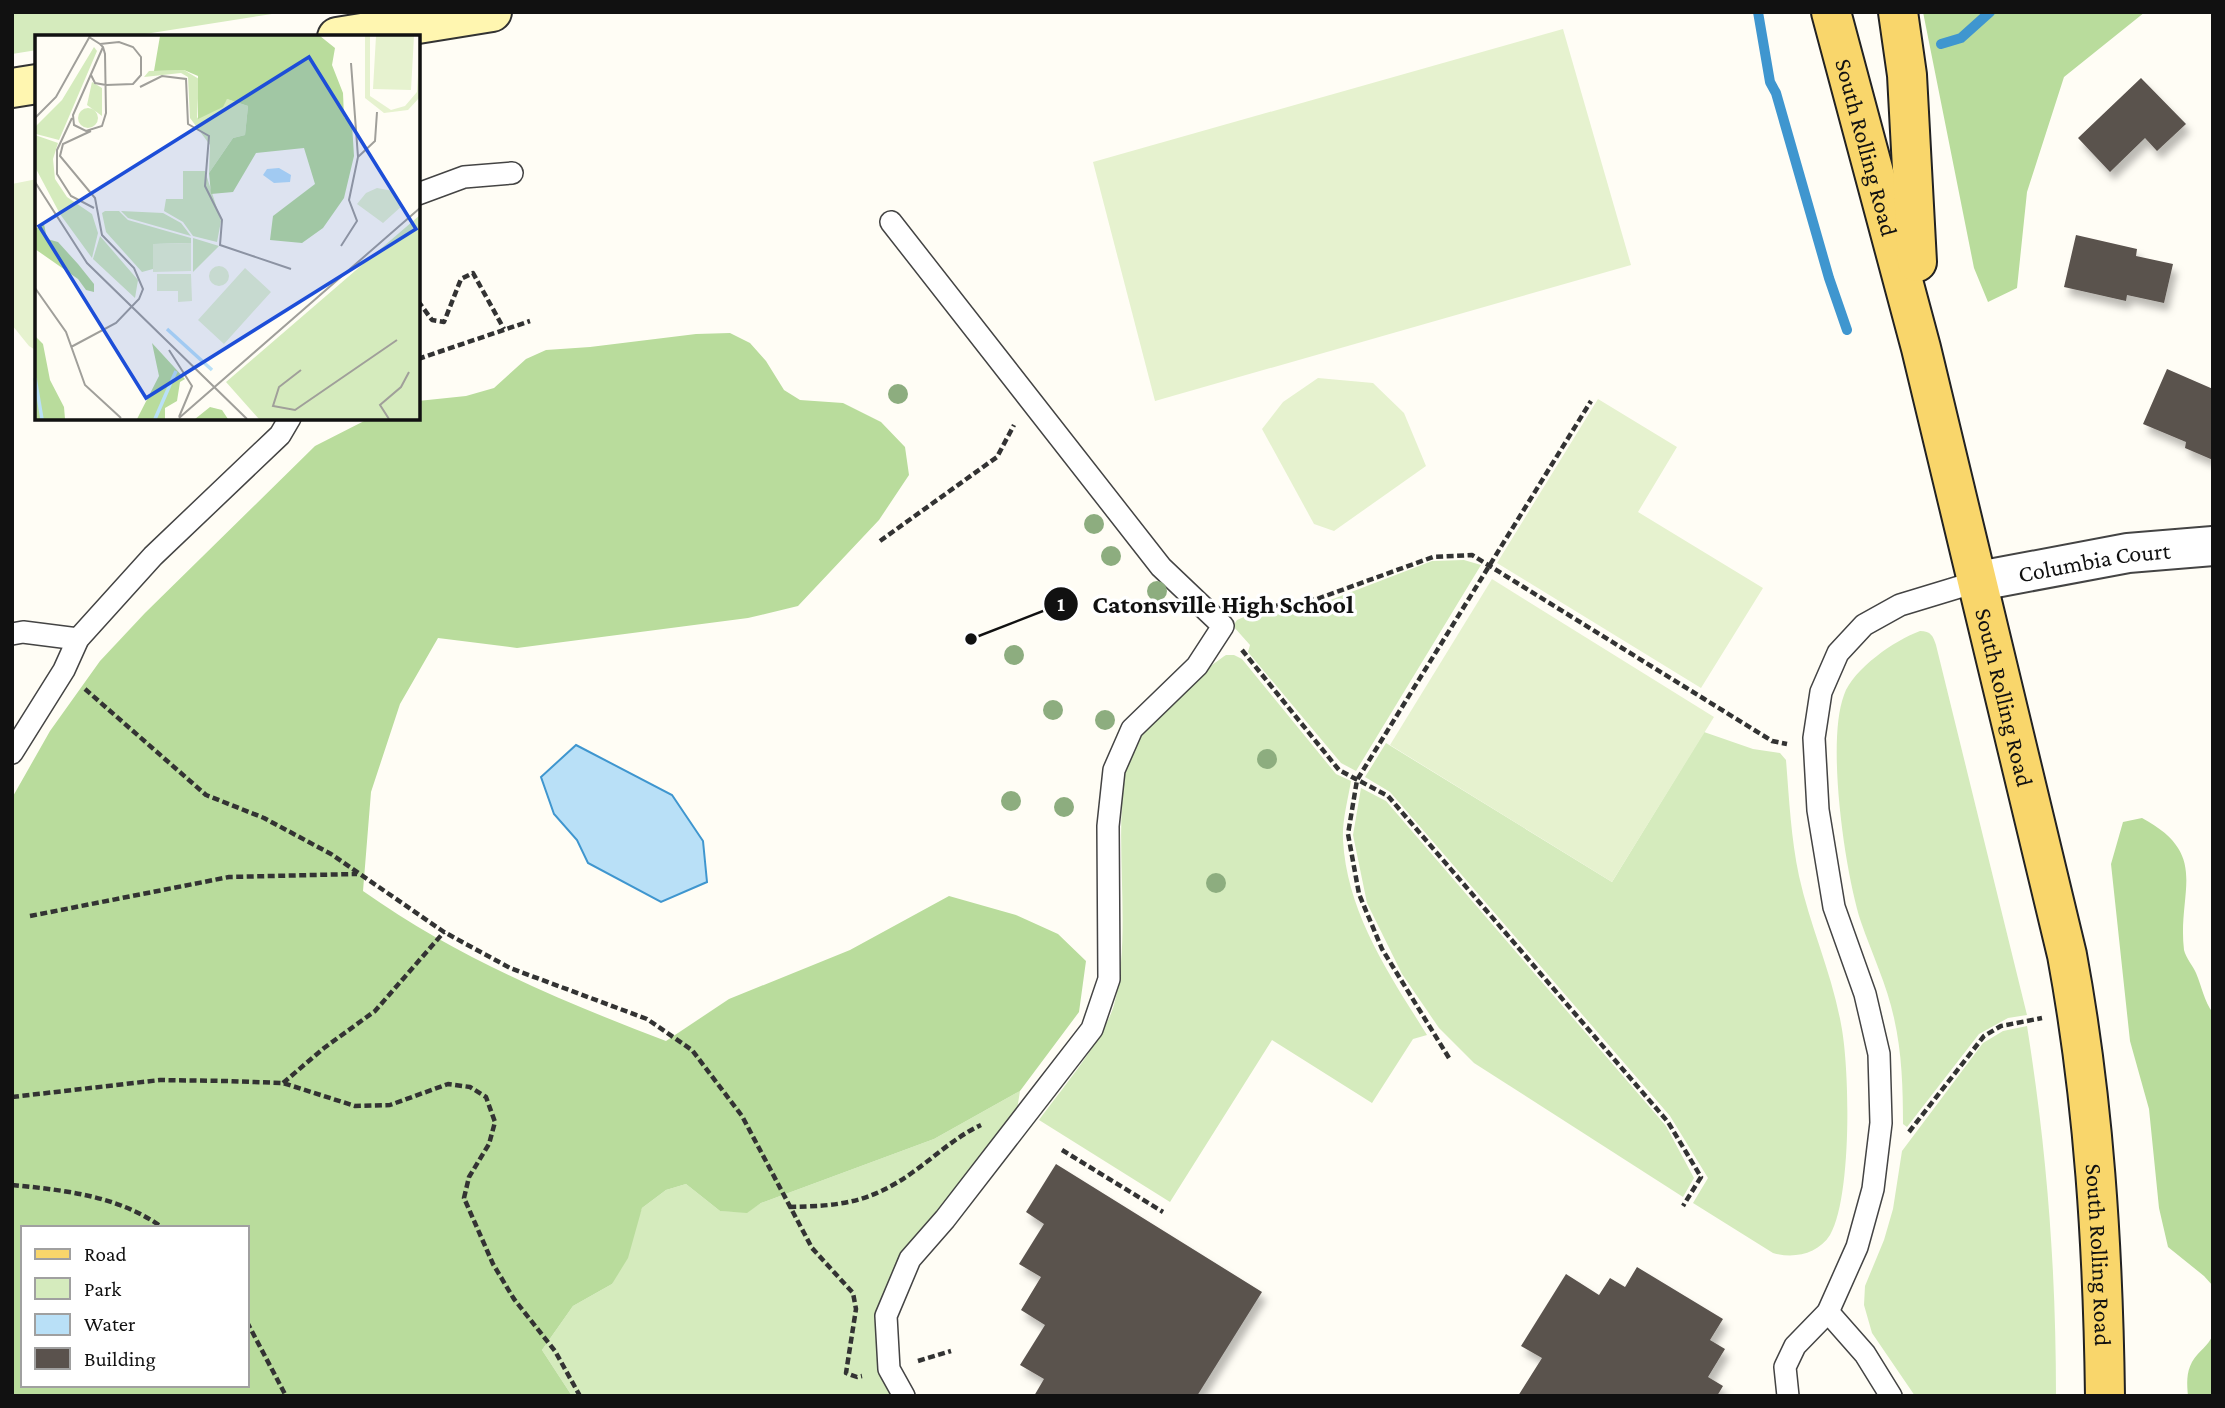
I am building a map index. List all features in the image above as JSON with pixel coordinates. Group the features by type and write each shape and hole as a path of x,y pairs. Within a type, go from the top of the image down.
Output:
{"main road":[{"name":"South Rolling Road","path":"1831,12 1922,348 2067,955 2078,1012 2091,1123 2103,1273 2105,1396"},
{"path":"1898,12 1907,75 1922,348"}],"street":[{"path":"349,35 492,12"},
{"path":"12,88 35,84"},
{"name":"Columbia Court","path":"1979,581 2128,553 2213,546"}],"lane":[{"path":"420,193 464,177 512,173"},
{"path":"891,222 1161,567 1223,626 1197,666 1132,729 1114,770 1108,826 1110,979 1092,1029 910,1259 886,1316 889,1369 904,1396"},
{"path":"12,753 64,670 78,639 153,556 279,435 289,420"},
{"path":"1788,1396 1785,1367 1795,1346 1828,1312 1857,1247 1875,1176 1881,1123 1879,1054 1865,994 1834,906 1818,810 1815,749 1821,692 1838,653 1864,625 1900,605 1979,581"},
{"path":"12,634 23,632 78,639"},
{"path":"1828,1312 1866,1354 1891,1396"}],"path":[{"path":"420,304 432,320 444,323 461,279 473,273 504,330"},
{"path":"420,358 530,321"},
{"path":"880,541 997,457 1015,424 1017,383"},
{"path":"1449,1058 1382,949 1359,894 1348,834 1357,780 1591,401"},
{"path":"1683,1206 1701,1177 1668,1122 1388,796 1339,770 1223,626 1244,611 1317,599 1433,557 1472,555 1772,741 1815,749"},
{"path":"64,670 206,795 264,818 331,854 444,932 510,968 647,1019 692,1050 742,1116 812,1248 853,1293 856,1310 846,1373 857,1377 889,1369"},
{"path":"30,916 229,877 358,874"},
{"path":"283,1083 324,1048 375,1011 444,932"},
{"path":"1875,1176 1984,1036 2001,1026 2078,1012"},
{"path":"12,1097 160,1080 283,1083 355,1106 390,1104 449,1084 470,1087 486,1097 495,1122 489,1144 469,1177 464,1198 493,1264 514,1299 555,1351 580,1396"},
{"path":"789,1207 832,1206 860,1200 912,1173 954,1139 979,1125 999,1121 1014,1129"},
{"path":"1062,1150 1163,1212"},
{"path":"12,1185 61,1190 111,1201 160,1226"},
{"path":"248,1324 286,1396"}],"green space":[{"path":"12,12 285,12 139,35 35,35 35,50 12,54"},
{"path":"1923,12 2145,12 2064,77 2027,192 2017,288 1988,302 1974,268"},
{"path":"1563,29 1631,265 1155,401 1093,162"},
{"path":"35,179 35,350 12,325 12,184"},
{"path":"730,333 750,343 766,361 784,390 800,400 843,403 881,422 905,447 909,475 879,520 798,606 748,618 517,648 438,638 400,704 371,792 363,891 435,937 510,976 666,1041 729,999 850,950 949,896 1016,915 1058,934 1086,961 1079,1012 1020,1091 934,1139 761,1203 747,1213 720,1211 686,1184 666,1190 642,1208 628,1258 612,1284 573,1306 542,1350 572,1396 12,1396 12,798 50,731 100,661 145,613 315,446 366,420 420,420 420,401 466,396 494,388 526,359 546,350 696,334"},
{"path":"1318,378 1373,383 1404,413 1426,466 1334,531 1314,524 1262,429 1283,402"},
{"path":"1598,399 1677,447 1638,512 1763,588 1701,688 1497,563"},
{"path":"1464,560 1481,565 1356,771 1341,763 1248,652 1250,645 1233,626 1237,620 1253,613 1320,604 1432,561"},
{"path":"1492,579 1714,717 1612,882 1390,745"},
{"path":"1920,631 1931,635 1936,645 2027,1015 2008,1018 1979,1034 1907,1127 1903,1124 1899,1044 1894,1018 1861,922 1849,872 1840,808 1837,743 1844,695 1856,675 1899,641"},
{"path":"1226,655 1242,659 1336,774 1351,781 1343,840 1352,893 1372,942 1427,1035 1413,1039 1372,1103 1272,1040 1170,1202 1039,1120 1092,1048 1114,1005 1119,982 1123,932 1121,829 1123,776 1129,753 1167,705"},
{"path":"1704,732 1753,749 1780,753 1786,760 1792,833 1799,876 1841,1024 1847,1100 1846,1163 1842,1192 1830,1235 1819,1247 1797,1255 1773,1253 1693,1203 1708,1178 1670,1116 1390,792 1365,777 1386,743 1612,882"},
{"path":"1361,788 1386,801 1666,1126 1694,1178 1683,1197 1474,1063 1439,1028 1402,974 1367,903 1353,835"},
{"path":"2142,818 2163,832 2177,846 2184,860 2184,950 2213,1013 2213,1286 2168,1247 2159,1208 2149,1109 2130,1041 2111,864 2123,822"},
{"path":"2027,1026 2049,1210 2056,1396 1915,1396 1872,1333 1864,1305 1865,1286 1884,1240 1893,1209 1902,1151 1983,1043 2003,1031"},
{"path":"1020,1091 1014,1129 945,1219 886,1316 904,1396 572,1396 542,1350 573,1306 612,1284 642,1208 666,1190 686,1184 720,1211 747,1212 761,1203 934,1139"},
{"path":"2213,1334 2213,1396 2188,1396 2187,1379 2190,1366"}],"water":[{"path":"576,745 672,795 703,841 707,882 661,902 588,863 577,840 554,814 541,777"}],"building":[{"path":"2141,78 2186,124 2157,151 2145,138 2110,172 2078,138"},
{"path":"2076,235 2137,249 2136,256 2173,264 2164,303 2127,295 2126,301 2064,287"},
{"path":"2167,369 2213,389 2213,460 2185,448 2186,442 2143,424"},
{"path":"1056,1164 1262,1292 1197,1396 1034,1396 1044,1379 1020,1365 1045,1325 1021,1310 1041,1277 1019,1264 1044,1224 1026,1212"},
{"path":"1637,1267 1723,1319 1710,1340 1725,1349 1708,1377 1723,1386 1717,1396 1518,1396 1542,1358 1521,1346 1566,1274 1599,1295 1610,1278 1625,1287"}],"waterway":[{"path":"1758,12 1770,82 1776,93 1829,278 1847,330"},
{"path":"1941,44 1961,38 1990,12"}],"place":[{"name":"Catonsville High School","path":"971,639"}]}
